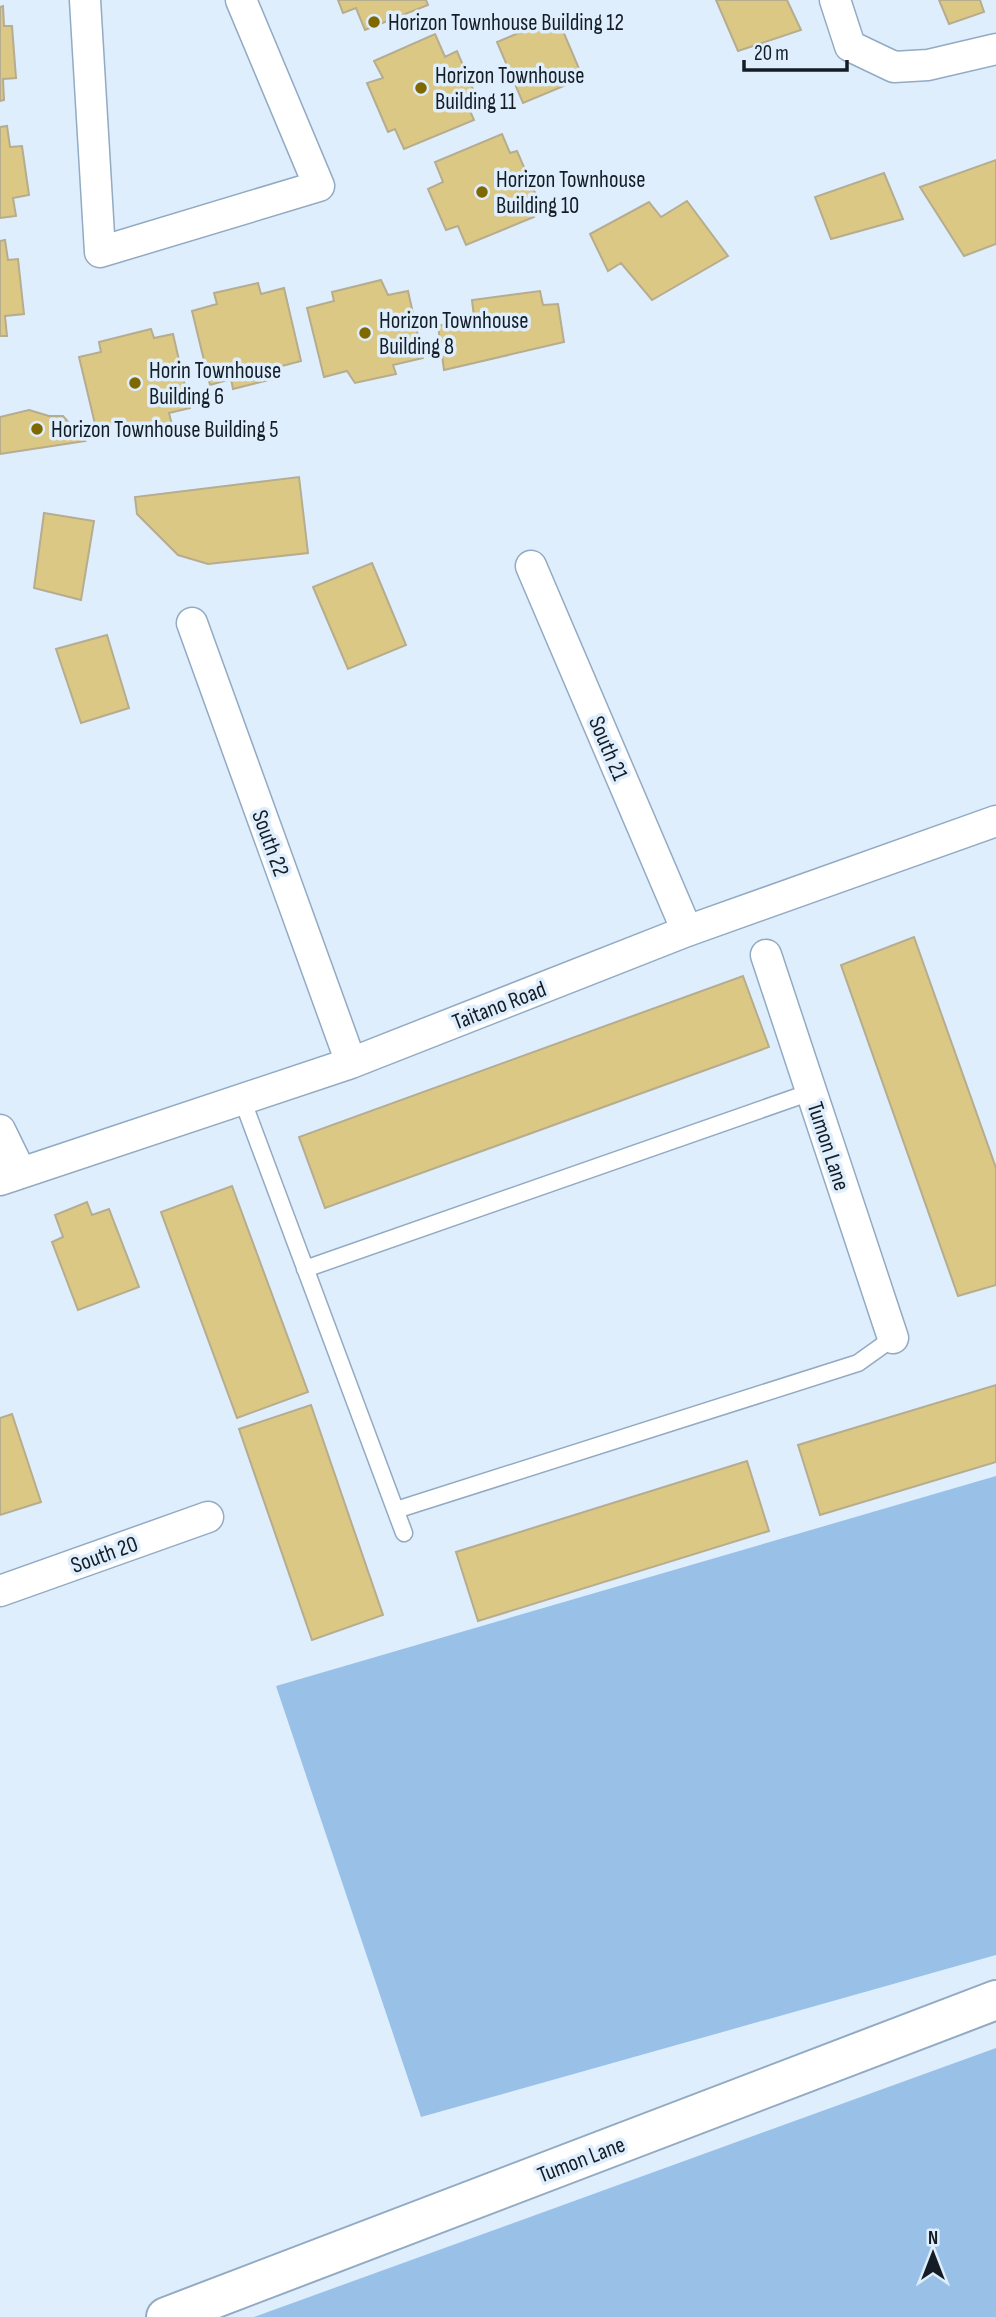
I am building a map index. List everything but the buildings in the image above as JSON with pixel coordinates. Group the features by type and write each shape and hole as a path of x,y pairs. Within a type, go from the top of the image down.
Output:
{"street":[{"path":"85,0 100,253 319,186 241,0"},
{"path":"835,0 850,46 894,67 928,65 996,48"},
{"name":"South 21","path":"531,566 687,931"},
{"name":"South 22","path":"192,623 351,1063"},
{"name":"Taitano Road","path":"10,1176 351,1063 687,931 996,821"},
{"name":"Tumon Lane","path":"766,955 892,1338"},
{"path":"0,1130 10,1176"},
{"name":"South 20","path":"0,1591 208,1517"},
{"name":"Tumon Lane","path":"166,2317 996,2000"}],"lane":[{"path":"305,1269 811,1092"},
{"path":"242,1099 404,1533"},
{"path":"396,1510 858,1363 892,1338"}],"shaded area":[{"path":"996,1476 996,1955 421,2117 276,1686"},
{"path":"996,2048 996,2317 254,2317"}],"place":[{"name":"Horizon Townhouse Building 12","path":"374,22"},
{"name":"Horizon Townhouse Building 11","path":"421,88"},
{"name":"Horizon Townhouse Building 10","path":"482,192"},
{"name":"Horizon Townhouse Building 8","path":"365,333"},
{"name":"Horin Townhouse Building 6","path":"135,383"},
{"name":"Horizon Townhouse Building 5","path":"37,429"}]}
